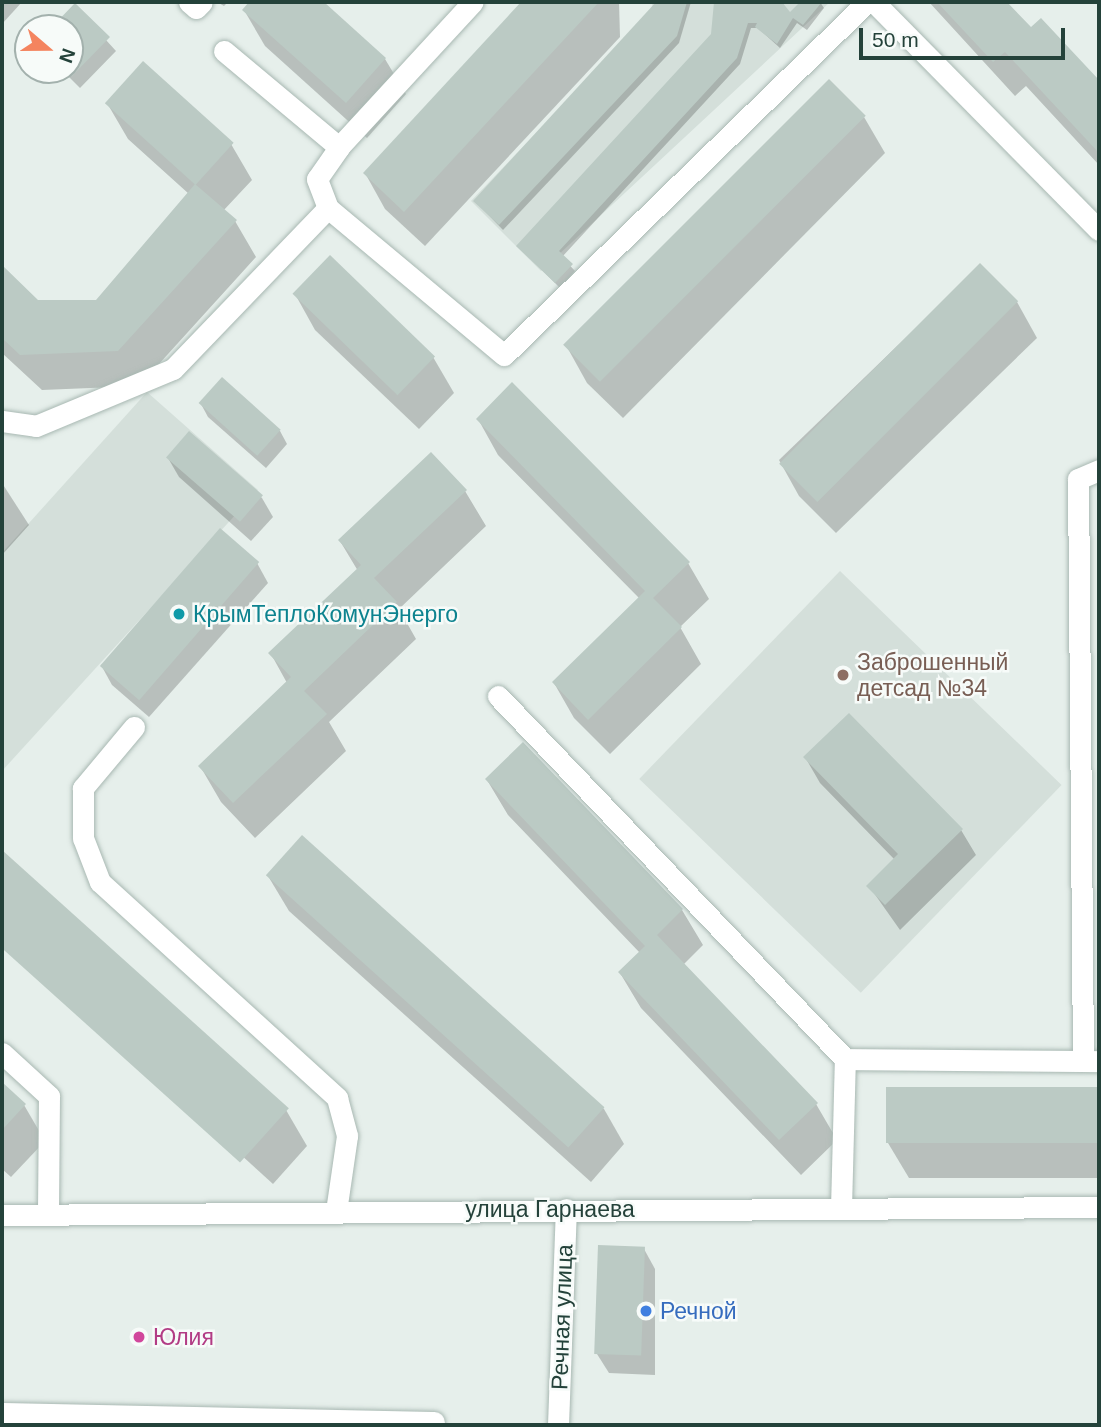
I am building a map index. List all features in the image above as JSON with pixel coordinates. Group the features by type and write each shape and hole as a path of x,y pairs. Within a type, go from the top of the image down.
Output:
{"street":[{"path":"189,2 196,8 202,2"},
{"path":"473,2 339,147 317,179 328,208 504,355 867,2"},
{"path":"874,2 1099,230"},
{"path":"224,51 339,147"},
{"path":"2,421 36,426 173,369 328,208"},
{"path":"845,1059 1091,1061 1078,479 1099,470"},
{"path":"498,696 845,1059 841,1208"},
{"path":"134,727 83,788 83,838 100,882 337,1098 347,1136 336,1211"},
{"path":"2,1053 49,1096 48,1214"},
{"name":"улица Гарнаева","path":"2,1215 1099,1207"},
{"name":"Речная улица","path":"558,1425 566,1209"},
{"path":"2,1413 435,1422"}],"shaded area":[{"path":"652,2 830,2 541,271 471,201 653,11"},
{"path":"147,392 258,490 2,771 2,553"},
{"name":"Заброшенный детсад №34","path":"840,571 1062,785 861,993 639,779"}],"building":[{"path":"249,2 324,2 386,58 346,103 242,10"},
{"path":"521,2 599,2 404,212 363,173"},
{"path":"656,2 687,2 677,36 499,225 473,201"},
{"path":"714,2 782,2 790,12 800,2 822,2 803,25 793,18 777,44 755,27 757,23 748,23 737,58 559,251 573,264 555,283 516,246 711,34"},
{"path":"937,2 1007,2 1031,27 1041,18 1099,80 1099,153 1005,52 993,62"},
{"path":"75,3 110,37 84,64 84,14 64,14"},
{"path":"143,61 234,143 196,185 105,103"},
{"path":"829,79 866,116 600,382 563,345"},
{"path":"195,184 237,220 118,351 20,355 2,338 2,265 38,300 96,300"},
{"path":"330,255 435,356 398,395 292,294"},
{"path":"980,263 1018,301 817,502 779,464"},
{"path":"222,377 281,430 257,456 199,403"},
{"path":"512,382 690,562 653,598 682,627 588,720 552,682 645,591 476,419"},
{"path":"189,431 263,495 240,522 166,457"},
{"path":"431,452 467,490 374,578 397,602 304,691 327,714 233,803 198,766 291,677 268,653 361,565 338,540"},
{"name":"КрымТеплоКомунЭнерго","path":"220,528 259,562 139,700 100,666"},
{"path":"849,713 963,829 885,905 866,886 898,854 803,757"},
{"path":"523,742 683,909 657,935 818,1103 779,1140 618,972 645,946 485,779"},
{"path":"302,835 604,1107 568,1147 266,875"},
{"path":"2,850 289,1108 240,1163 2,948"},
{"path":"2,1082 26,1104 2,1130"},
{"path":"886,1087 1099,1087 1099,1143 886,1143"},
{"path":"598,1245 645,1247 641,1356 594,1354"}],"place":[{"name":"КрымТеплоКомунЭнерго","path":"179,614"},
{"name":"Заброшенный детсад №34","path":"843,675"},
{"name":"Речной","path":"646,1311"},
{"name":"Юлия","path":"139,1337"}]}
